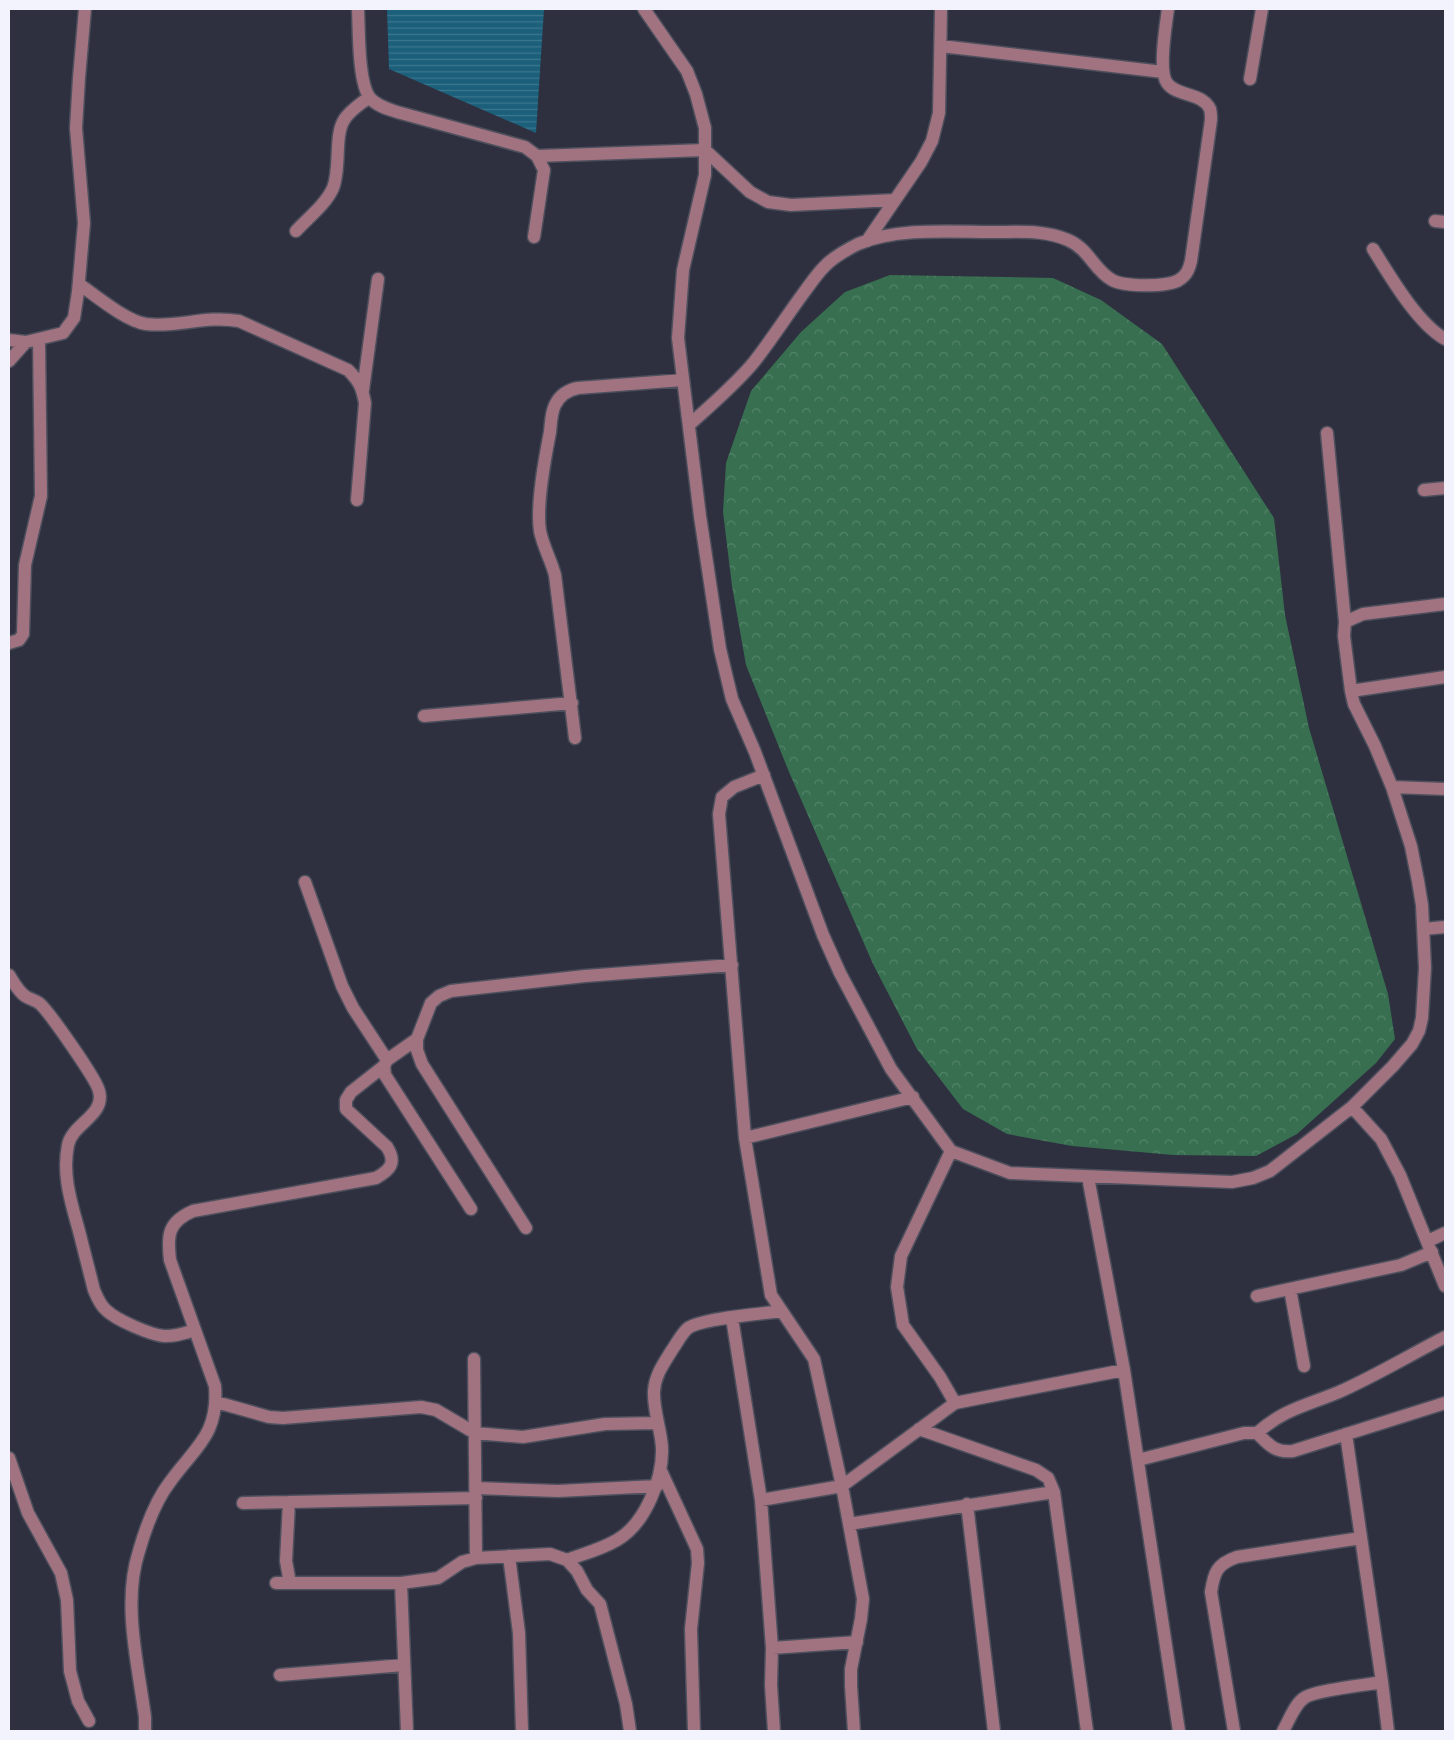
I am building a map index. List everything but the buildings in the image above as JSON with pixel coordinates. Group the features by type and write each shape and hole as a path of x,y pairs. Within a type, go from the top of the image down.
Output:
{"street":[{"path":"9,340 33,341 63,332 74,318 84,223 76,128 85,9"},
{"path":"358,9 362,81 369,97 381,107 525,148 537,156 544,170 534,237"},
{"path":"644,9 687,71 696,94 705,128 705,175 683,270 678,338 700,516 720,649 732,699 764,775 823,935 840,973 892,1069 952,1151 1010,1173 1232,1182 1253,1178 1270,1171 1352,1107 1393,1066 1412,1044 1419,1032 1422,1018 1425,968 1422,905 1411,846 1392,787 1350,692 1327,433"},
{"path":"867,242 925,155 932,141 939,113 942,9"},
{"path":"689,425 740,378 824,267 839,254 884,236 916,233 1031,232 1052,234 1070,241 1084,250 1101,271 1112,280 1123,284 1167,285 1180,280 1188,272 1191,261 1211,120 1210,109 1203,100 1176,91 1166,82 1163,72 1168,9"},
{"path":"1250,79 1262,9"},
{"path":"941,46 1163,72"},
{"path":"296,231 325,201 332,190 337,179 340,130 343,121 369,97"},
{"path":"537,156 705,150 750,192 768,202 791,205 895,200"},
{"path":"1373,249 1408,303 1437,334 1445,339"},
{"path":"357,500 365,403 363,391 378,279"},
{"path":"79,284 131,320 145,324 224,318 239,321 348,370 357,379 363,391"},
{"path":"9,361 33,341"},
{"path":"9,644 20,640 23,634 25,565 41,496 33,341"},
{"path":"575,738 555,575 552,561 540,532 539,512 554,407 560,396 568,390 684,380"},
{"path":"1424,490 1445,488"},
{"path":"1345,622 1363,614 1445,604"},
{"path":"1350,692 1445,677"},
{"path":"424,716 572,704"},
{"path":"764,775 734,787 722,798 719,814 746,1138 771,1295 814,1358 842,1486 863,1599 862,1619 851,1668 854,1731"},
{"path":"1392,787 1445,789"},
{"path":"305,882 342,986 386,1063 385,1075 471,1209"},
{"path":"1423,929 1445,927"},
{"path":"526,1228 422,1064 417,1050 417,1039 431,1003 439,996 451,991 584,976 732,964"},
{"path":"9,976 26,996 38,1003 49,1013 100,1091 100,1101 94,1114 77,1129 68,1142 66,1159 67,1191 94,1290 106,1310 148,1333 172,1336 195,1330"},
{"path":"145,1731 145,1717 130,1605 134,1570 138,1552 157,1505 168,1483 207,1435 216,1402 215,1386 170,1260 168,1241 172,1226 181,1216 193,1211 376,1178 387,1171 392,1162 392,1155 387,1147 346,1109 346,1100 351,1092 417,1039"},
{"path":"746,1138 913,1097"},
{"path":"1352,1107 1381,1139 1400,1175 1445,1286"},
{"path":"952,1151 901,1256 897,1286 903,1325 940,1377 955,1404"},
{"path":"1088,1177 1124,1370 1179,1731"},
{"path":"1257,1296 1401,1266 1430,1247 1445,1233"},
{"path":"1290,1289 1304,1366"},
{"path":"567,1560 617,1540 632,1529 657,1486 661,1471 662,1448 654,1393 656,1381 662,1366 688,1328 704,1322 782,1311"},
{"path":"732,1318 761,1500 772,1648 771,1685 774,1731"},
{"path":"1138,1460 1244,1433 1257,1433 1270,1421 1297,1407 1339,1392 1445,1337"},
{"path":"474,1359 476,1558"},
{"path":"761,1500 842,1486 955,1404 1124,1370"},
{"path":"216,1402 269,1417 283,1418 421,1407 436,1410 475,1433 523,1437 605,1424 658,1422"},
{"path":"1257,1433 1270,1446 1282,1452 1293,1451 1445,1403"},
{"path":"919,1429 1036,1470 1048,1478 1054,1492 1087,1731"},
{"path":"1346,1434 1388,1731"},
{"path":"9,1458 28,1514 63,1579 67,1600 70,1671 78,1701 89,1721"},
{"path":"661,1471 697,1549 698,1563 691,1629 694,1731"},
{"path":"243,1503 657,1486"},
{"path":"849,1524 967,1504 1054,1492"},
{"path":"288,1502 286,1561 290,1583"},
{"path":"967,1504 994,1731"},
{"path":"1234,1731 1211,1592 1213,1577 1219,1566 1237,1557 1361,1538"},
{"path":"276,1583 401,1582 438,1578 462,1562 476,1558 550,1554 567,1560 600,1604 626,1704 630,1731"},
{"path":"509,1556 519,1633 522,1731"},
{"path":"401,1582 407,1731"},
{"path":"772,1648 857,1642"},
{"path":"280,1675 404,1665"},
{"path":"1283,1731 1296,1707 1304,1698 1318,1693 1382,1682"}],"green space":[{"path":"890,275 1053,278 1101,300 1162,344 1274,518 1285,615 1309,728 1388,994 1395,1039 1376,1063 1297,1134 1256,1156 1173,1155 1072,1146 1007,1134 963,1109 917,1049 873,964 789,772 746,665 732,586 723,512 726,463 751,391 801,332 845,292"}],"water":[{"path":"387,9 544,9 536,133 389,69"}]}
